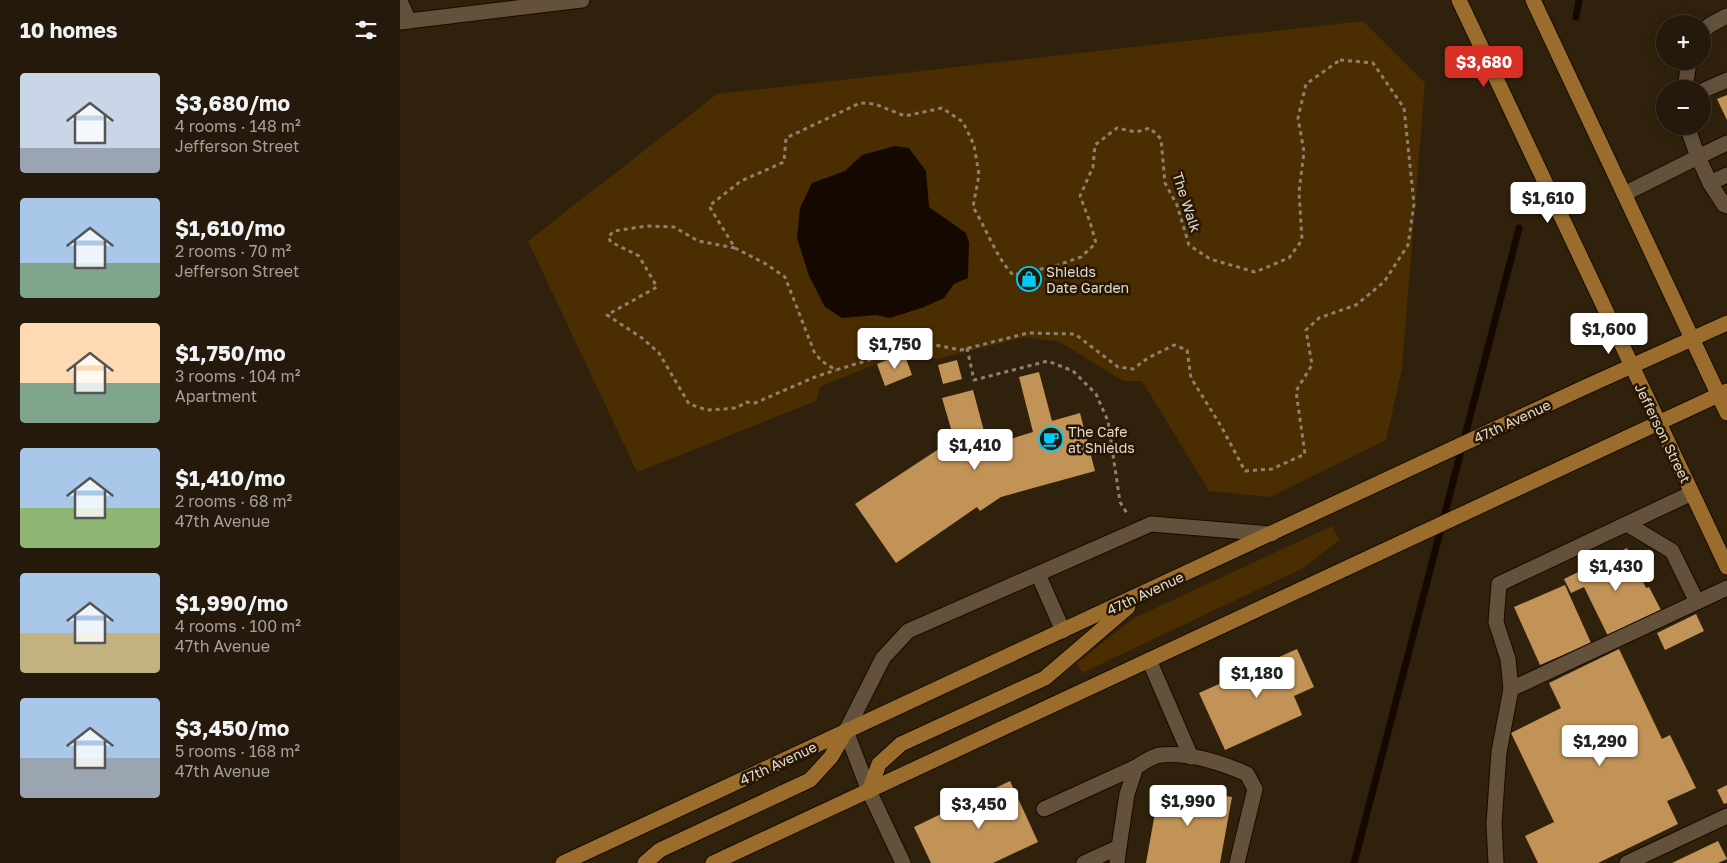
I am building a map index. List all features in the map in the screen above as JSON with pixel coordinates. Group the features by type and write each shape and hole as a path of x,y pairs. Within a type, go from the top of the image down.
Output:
{"main road":[{"name":"Jefferson Street","path":"1460,0 1727,566"},
{"path":"1533,0 1692,339 1723,393 1727,413"},
{"name":"47th Avenue","path":"563,863 1727,323"},
{"path":"713,863 1723,393"},
{"path":"869,791 879,764 901,744 1045,678 1143,593"},
{"path":"645,863 660,850 810,780 832,758 846,731"}],"lane":[{"path":"400,1 405,21 515,4 582,0"},
{"path":"1711,24 1727,16"},
{"path":"1711,87 1727,80"},
{"path":"1690,135 1710,183 1724,206 1727,206"},
{"path":"1624,194 1727,143"},
{"path":"1710,183 1727,175"},
{"path":"1496,863 1494,824 1499,752 1511,689 1508,659 1496,622 1499,584 1692,493"},
{"path":"1628,524 1672,551 1697,602"},
{"path":"903,863 869,791 846,731 883,658 908,631 1144,527 1272,534"},
{"path":"1038,574 1063,630"},
{"path":"1511,689 1727,588"},
{"path":"1149,660 1191,757"},
{"path":"1044,809 1159,755 1191,757 1222,762 1247,774 1255,789 1237,863"},
{"path":"1117,863 1127,794 1136,767"},
{"path":"1627,863 1727,816"},
{"path":"1084,863 1119,846"}],"path":[{"name":"The Walk","path":"1340,60 1372,63 1404,108 1414,204 1408,245 1384,282 1356,305 1319,318 1306,330 1312,366 1296,391 1305,454 1272,469 1246,471 1191,378 1187,350 1174,345 1148,358 1133,369 1118,367 1075,334 1028,333 961,350 925,343 814,376 755,403 746,402 737,408 707,410 689,404 659,354 642,338 607,315 657,287 639,256 611,242 608,237 614,231 631,228 674,227 698,241 735,248 709,206 741,181 784,162 786,138 860,103 876,104 904,116 942,108 963,122 974,145 979,175 973,207 987,230 1002,264 1013,276 1056,266 1081,257 1096,243 1080,196 1093,167 1095,145 1118,128 1136,132 1150,128 1161,139 1165,183 1177,205 1189,245 1210,259 1255,272 1289,258 1302,240 1299,192 1304,152 1298,118 1306,84 1340,60"},
{"path":"735,248 766,264 785,277 815,354 823,362 836,370"},
{"path":"967,348 974,380 1048,361 1073,371 1096,394 1108,421 1120,502 1144,527"}],"shaded area":[{"path":"1363,21 1425,83 1402,368 1386,440 1270,497 1209,491 1142,381 1123,381 1060,342 1025,337 938,359 903,353 820,387 816,401 637,472 528,241 717,94"},
{"path":"895,146 909,148 926,171 929,207 966,233 969,243 968,278 954,284 944,298 890,318 876,315 842,318 825,307 809,276 797,238 800,208 812,183 845,171 862,155"},
{"path":"1332,526 1339,540 1303,568 1082,673 1077,663 1134,618"}],"building":[{"path":"1727,95 1727,120 1717,99"},
{"path":"904,353 912,375 885,386 877,364"},
{"path":"957,360 962,379 943,384 938,365"},
{"path":"1039,372 1052,421 1080,413 1095,471 1001,497 980,511 977,507 896,563 855,504 954,439 942,398 973,390 988,446 1033,432 1019,377"},
{"path":"1627,548 1646,588 1649,587 1661,610 1608,636 1584,587 1571,593 1564,579"},
{"path":"1565,585 1591,643 1540,665 1514,607"},
{"path":"1696,614 1704,631 1665,650 1657,633"},
{"path":"1297,649 1314,687 1294,696 1302,715 1225,750 1199,693"},
{"path":"1619,649 1662,739 1670,735 1696,788 1667,801 1678,824 1598,863 1538,863 1525,836 1554,822 1511,733 1561,708 1549,683"},
{"path":"1010,781 1038,842 993,863 931,863 914,827"},
{"path":"1160,785 1232,797 1220,863 1146,863"},
{"path":"1727,785 1727,803 1724,804 1717,790"},
{"path":"1718,841 1727,859 1718,863 1672,863"}],"waterway":[{"path":"1576,17 1579,0"},
{"path":"1354,863 1519,228"}],"place":[{"name":"Shields Date Garden","path":"1029,279"},
{"name":"The Cafe at Shields","path":"1051,439"}]}
